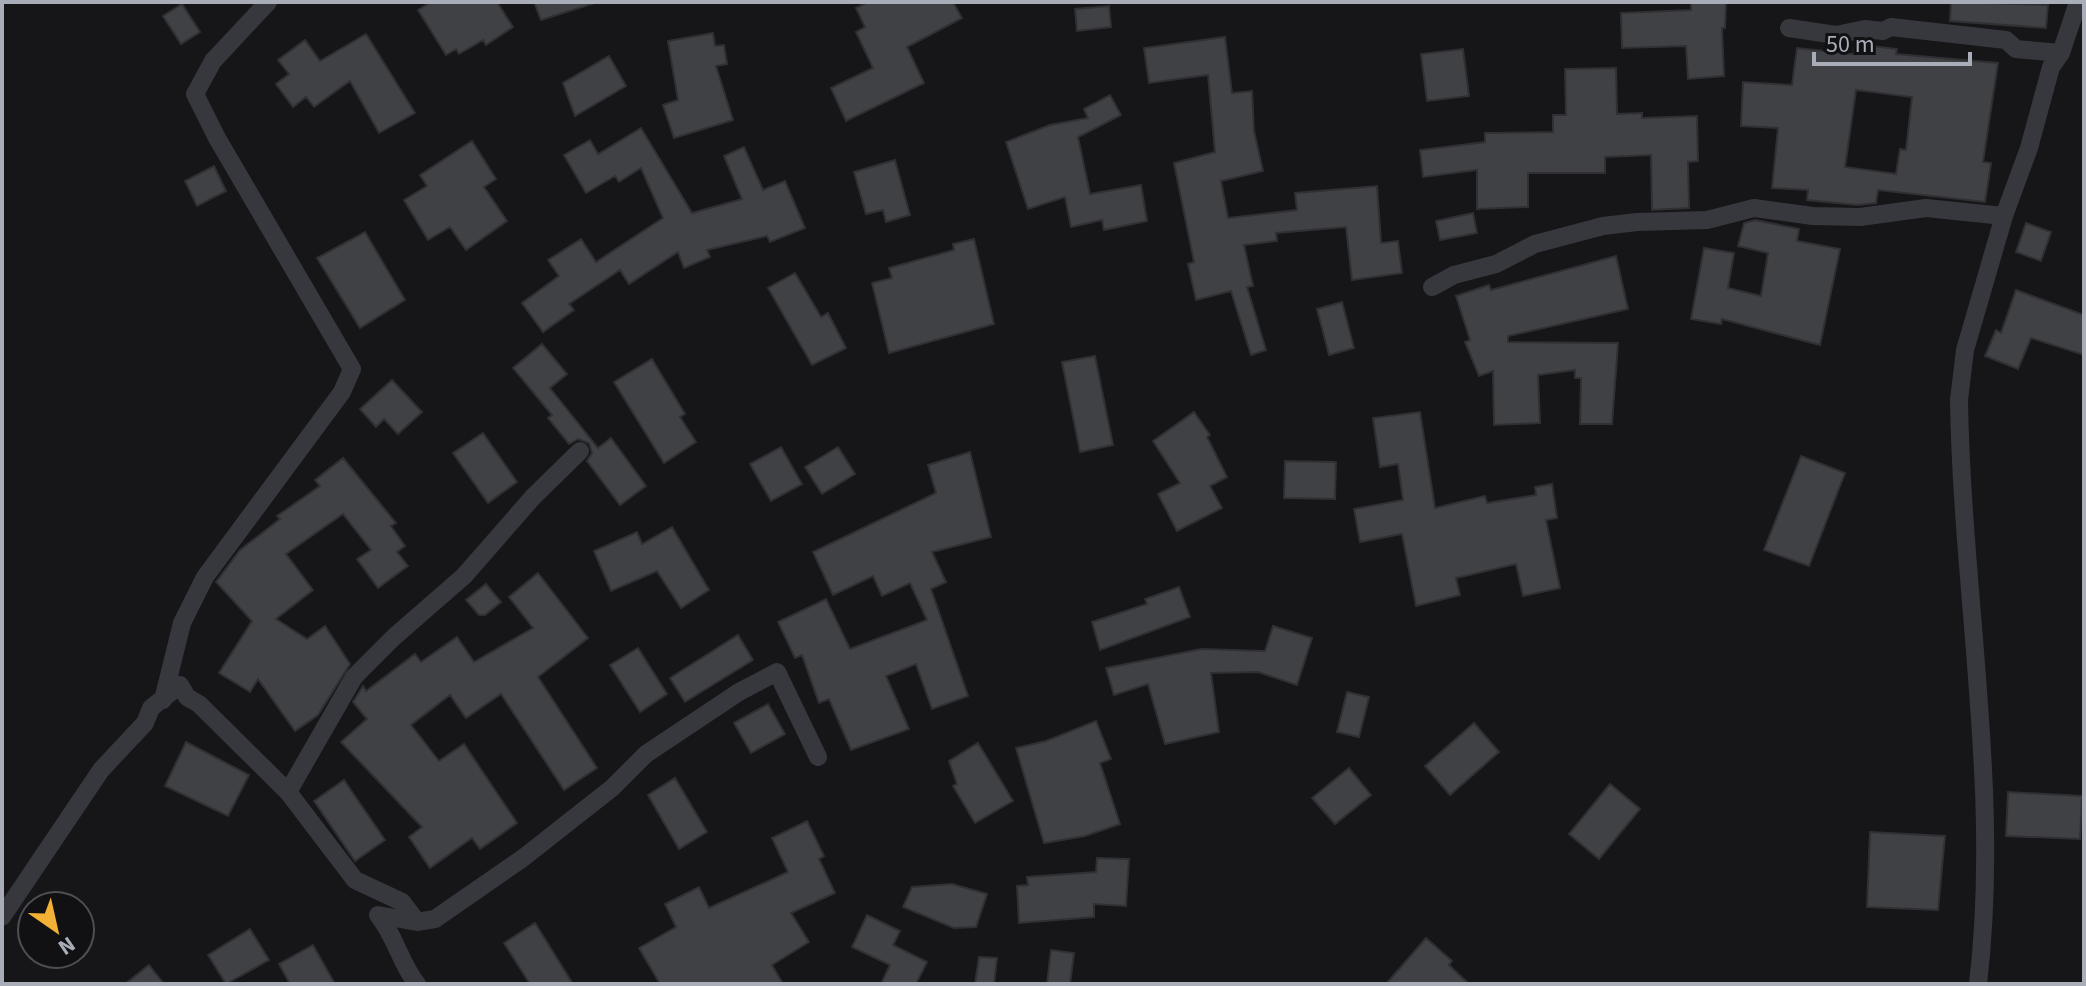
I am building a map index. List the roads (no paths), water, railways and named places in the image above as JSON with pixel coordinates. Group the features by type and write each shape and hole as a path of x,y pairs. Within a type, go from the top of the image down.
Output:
{"street":[{"path":"163,700 182,623 205,577 342,392 352,369 217,138 195,94 213,61 268,2"},
{"path":"1978,984 1986,922 1983,805 1959,400 1965,350 2004,216 2029,148 2051,67 2061,53 2078,2"},
{"path":"1789,28 1836,35 1865,29 1883,31 1891,27 2006,40 2016,49 2061,53"},
{"path":"1432,287 1454,275 1496,264 1535,244 1603,226 1707,220 1754,208 1813,216 1860,217 1926,208 2004,216"},
{"path":"288,792 354,677 394,637 464,576 533,497 580,451"},
{"path":"417,984 408,974 392,932 378,915 417,922 435,919 523,858 612,788 646,754 739,692 777,672 818,757"},
{"path":"2,917 101,770 145,723 151,708 180,685 187,697 199,704 288,792 355,880 402,902 417,922"}]}
